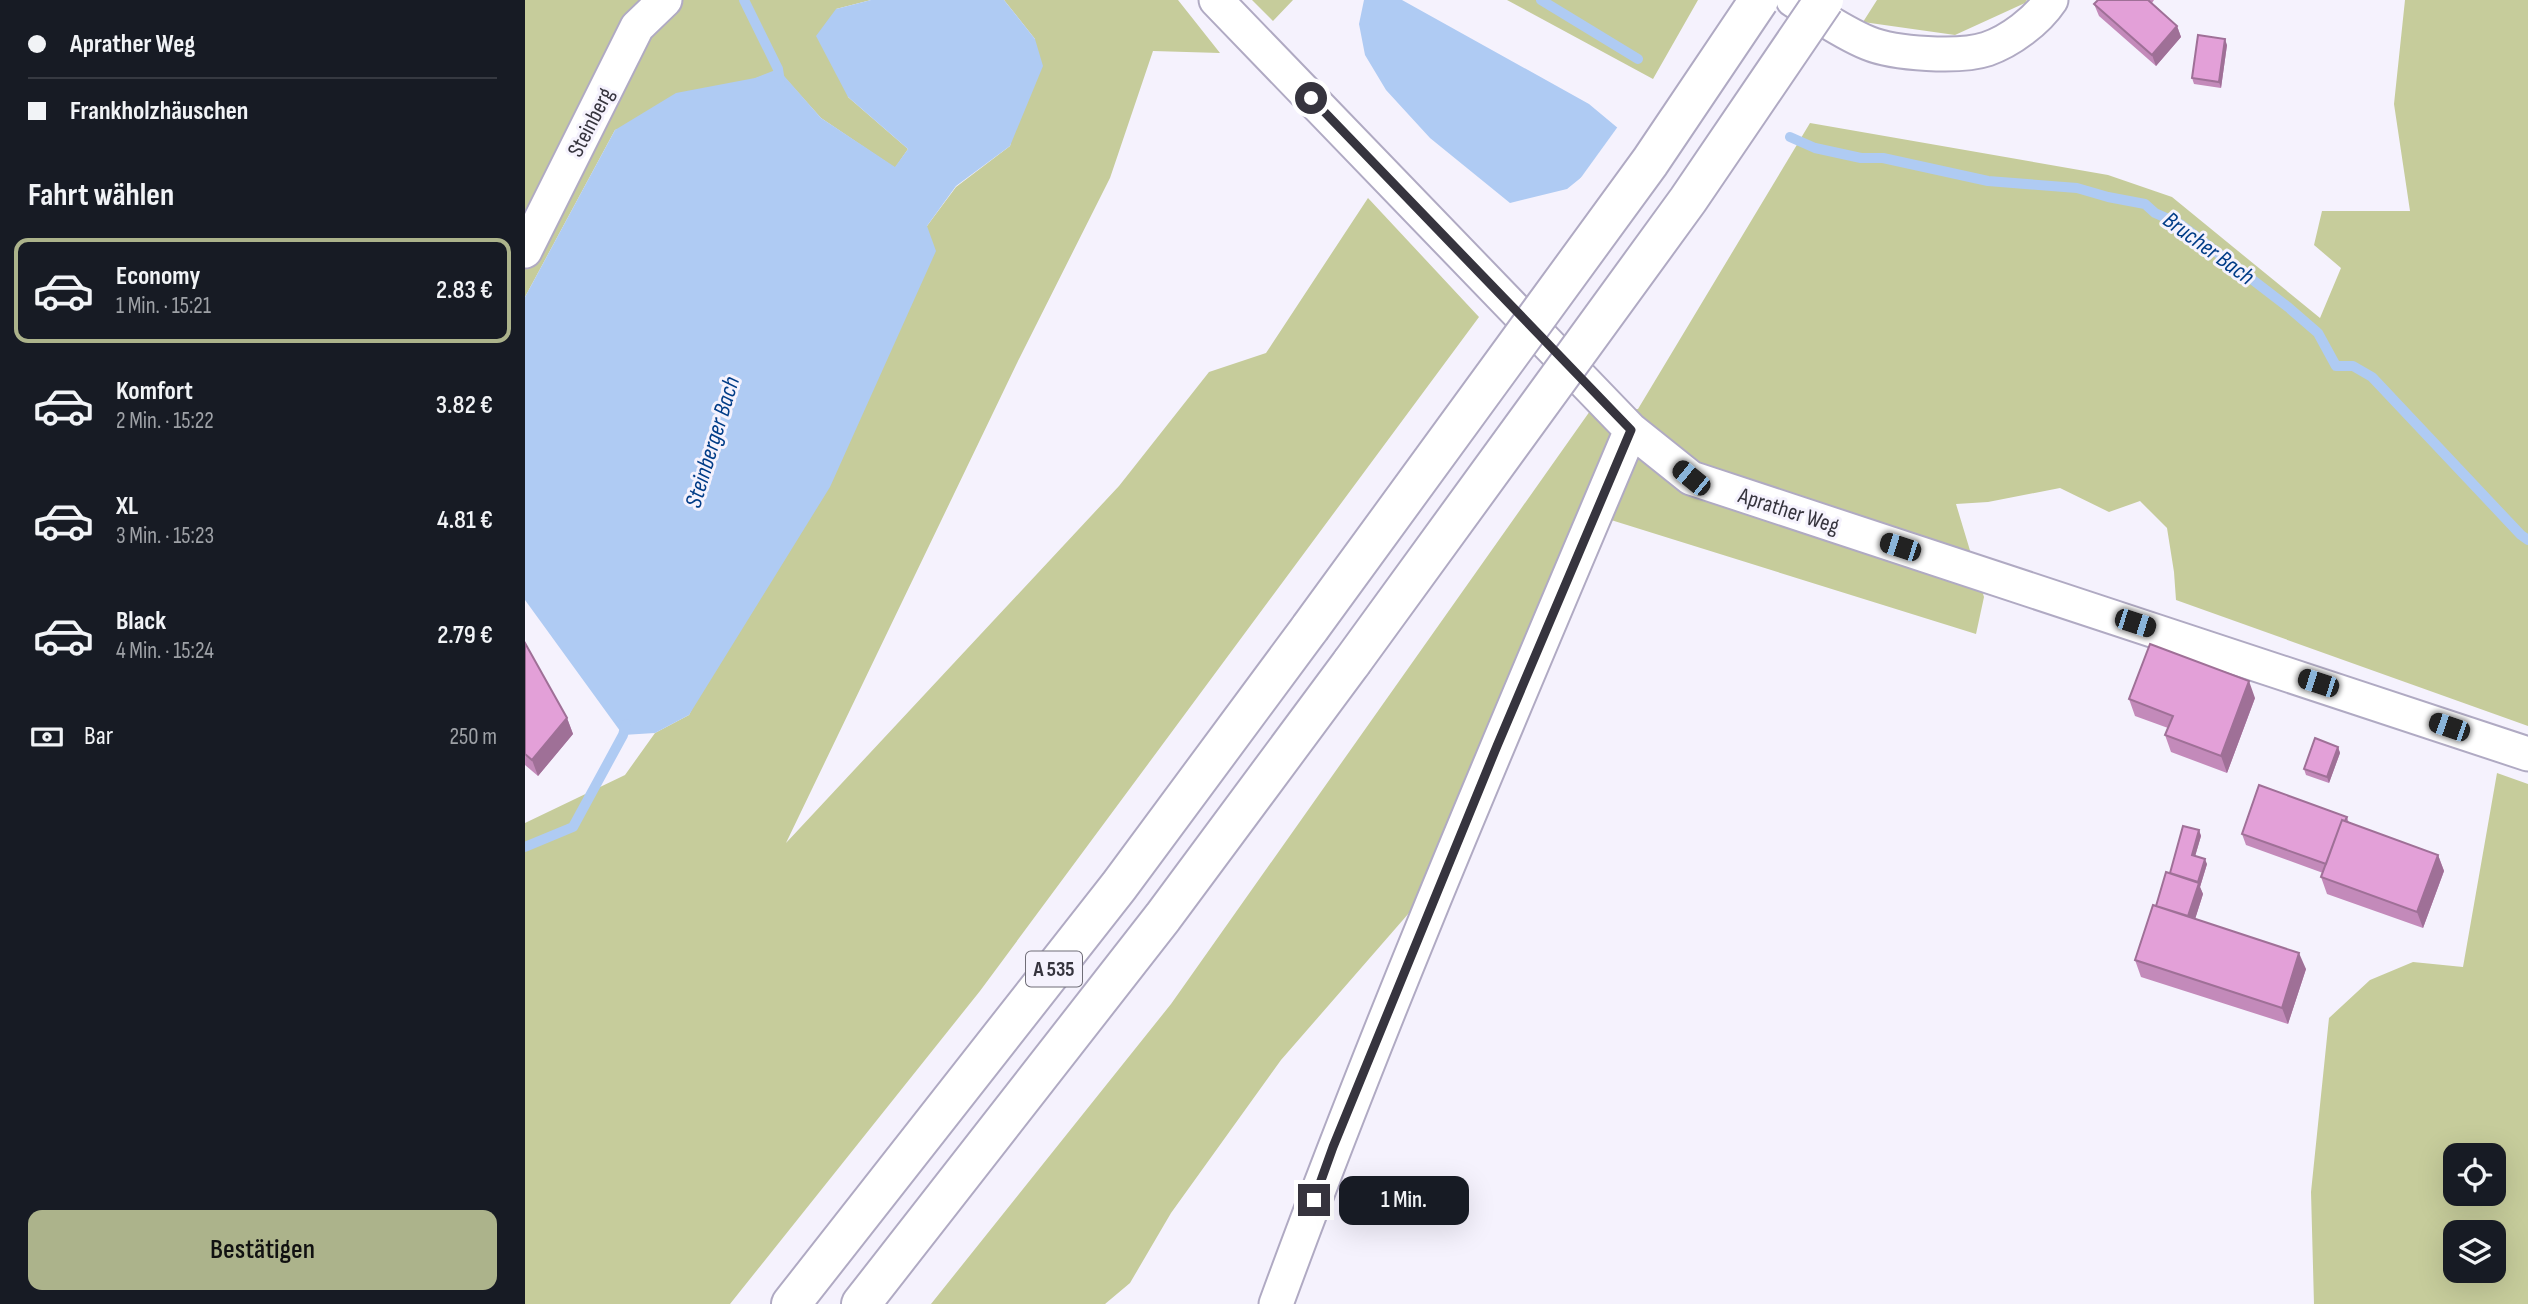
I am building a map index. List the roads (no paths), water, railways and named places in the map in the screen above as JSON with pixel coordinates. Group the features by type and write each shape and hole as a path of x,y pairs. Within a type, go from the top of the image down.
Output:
{"highway":[{"name":"A 535","path":"791,1304 1119,886 1650,162 1759,0"},
{"name":"A 535","path":"861,1304 1155,928 1352,662 1688,201 1824,0"}],"street":[{"name":"Steinberg","path":"525,251 637,27 665,0"},
{"name":"Aprather Weg","path":"1216,0 1631,430 1691,478 2528,754"},
{"path":"1793,0 1869,44 1916,53 1986,49 2014,35 2051,0"},
{"path":"1276,1304 1344,1122 1497,746 1631,430"}],"water":[{"path":"871,0 1004,0 1035,39 1043,66 1010,146 956,186 927,226 936,251 830,487 689,715 655,733 623,735 525,600 525,297 615,130 676,93 755,78 778,69 821,118 895,167 908,149 848,97 816,36 836,9"},
{"path":"1364,0 1402,0 1589,104 1619,129 1588,172 1567,189 1510,203 1430,138 1386,90 1365,55 1359,24"}],"waterway":[{"name":"Steinberger Bach","path":"744,0 778,69 780,82"},
{"name":"Brucher Bach","path":"1541,0 1638,59"},
{"name":"Brucher Bach","path":"1790,137 1815,148 1861,158 1883,158 1988,181 2077,188 2145,204 2155,213 2180,224 2288,307 2318,333 2336,366 2353,366 2372,377 2528,540"},
{"name":"Steinberger Bach","path":"525,847 573,827 623,735 626,724"}]}
